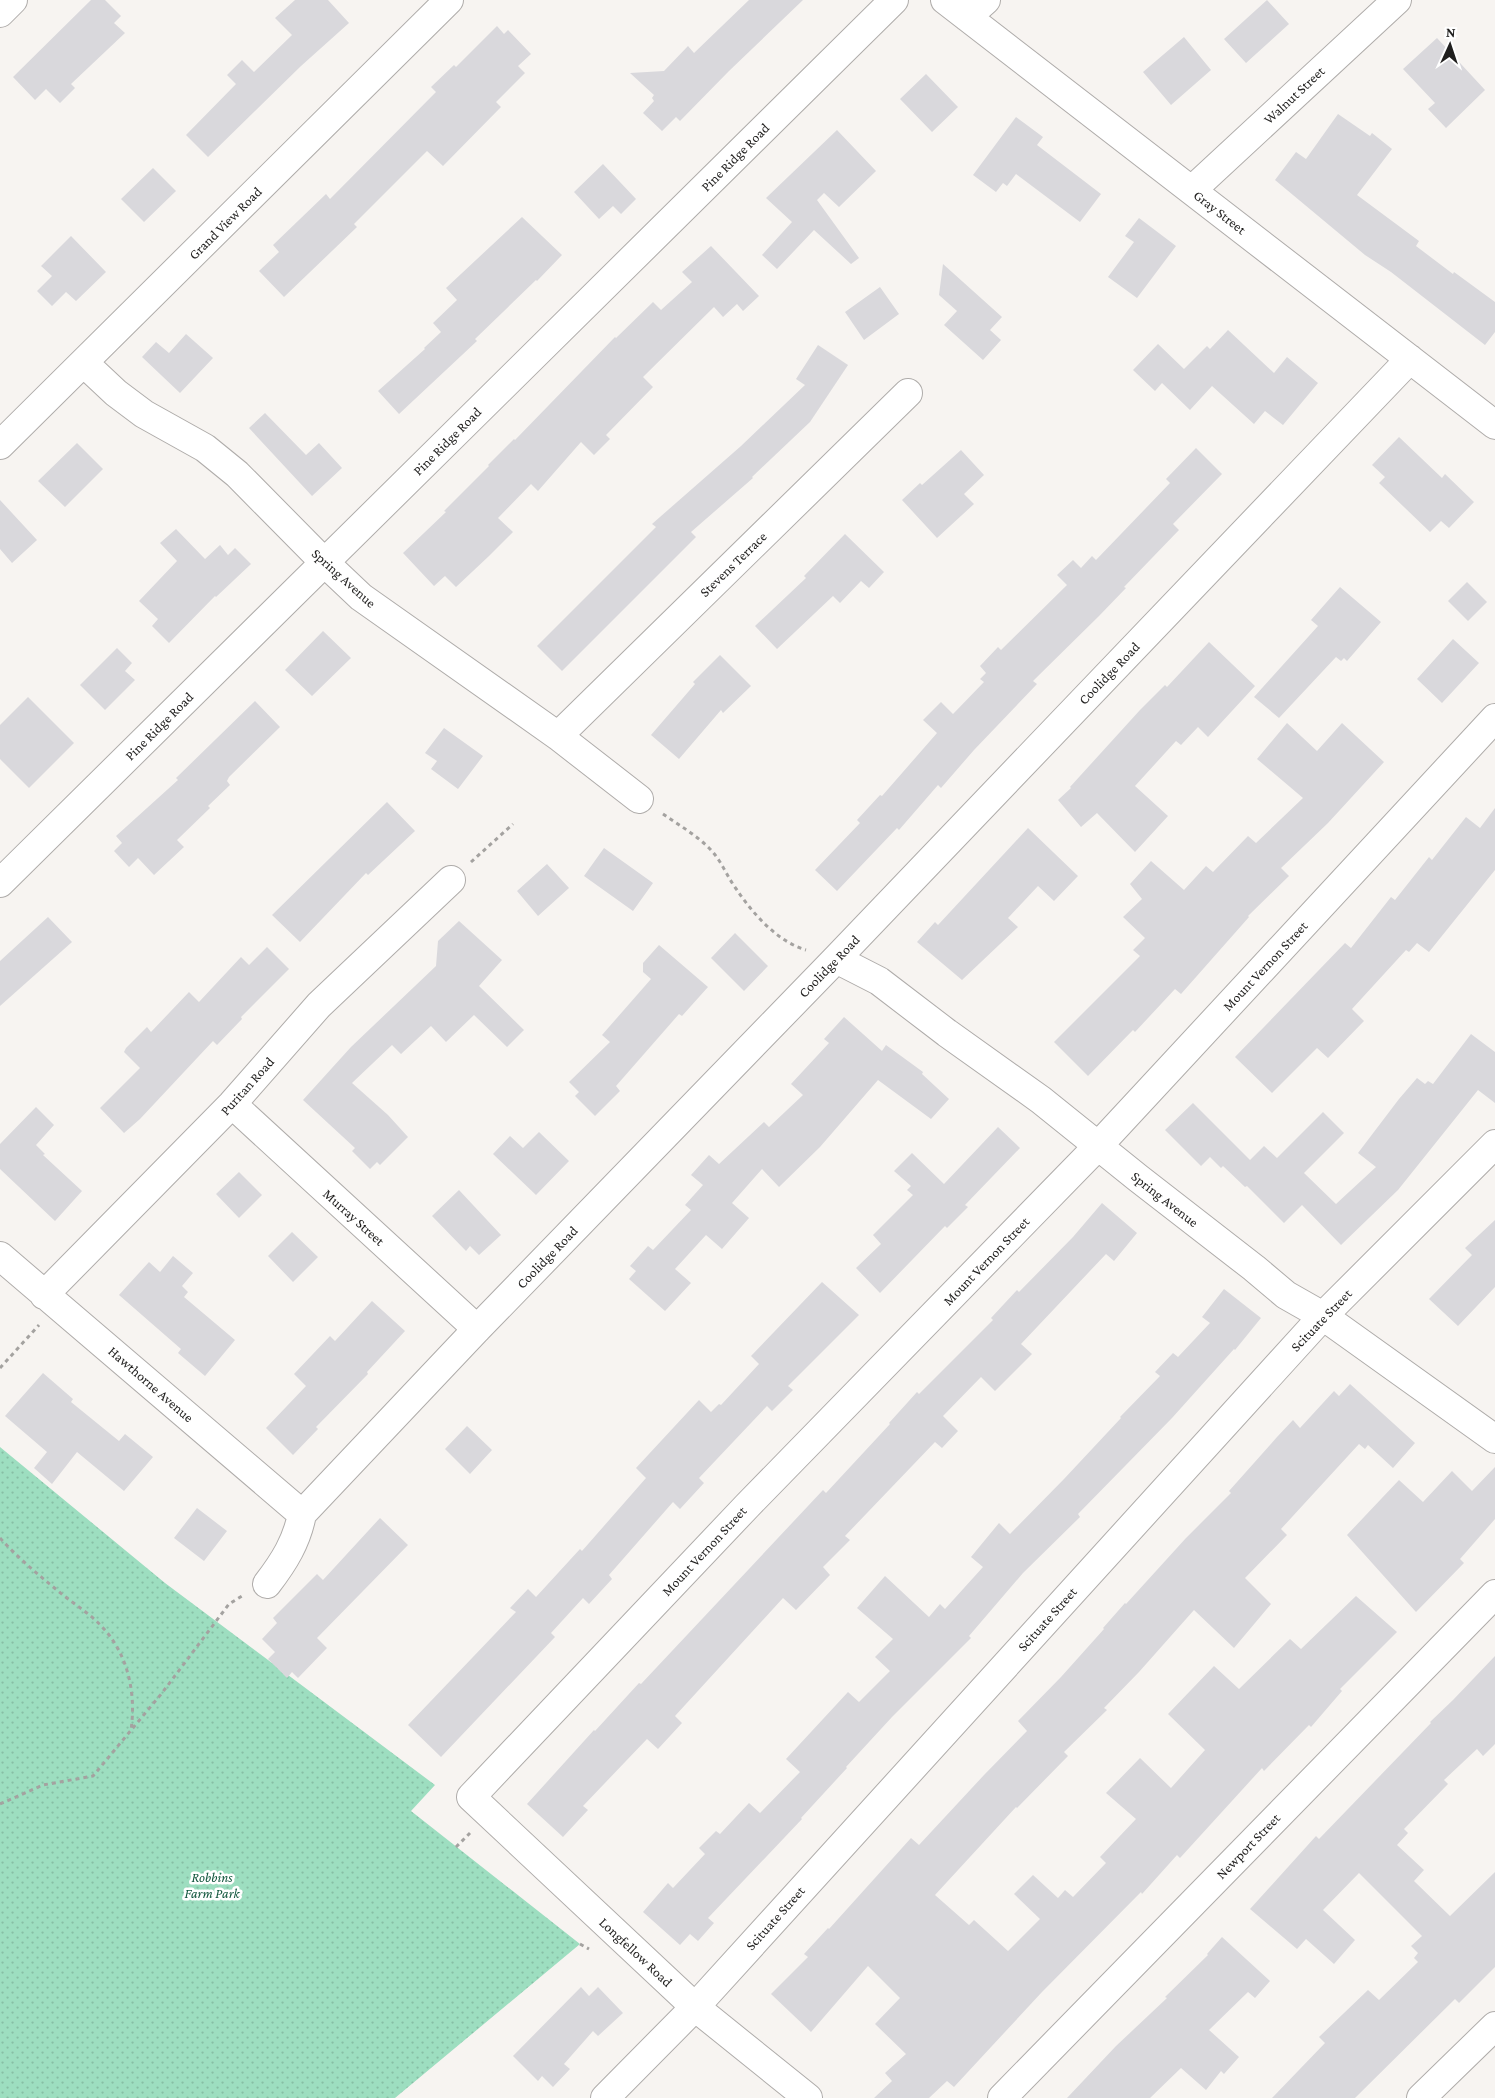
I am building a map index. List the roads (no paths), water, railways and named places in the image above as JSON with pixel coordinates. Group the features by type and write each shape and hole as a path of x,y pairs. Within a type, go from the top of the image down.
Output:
{"street":[{"path":"0,13 13,0"},
{"name":"Grand View Road","path":"0,445 449,0"},
{"name":"Pine Ridge Road","path":"0,883 894,0"},
{"name":"Gray Street","path":"945,0 976,8 1192,190 1495,424"},
{"name":"Walnut Street","path":"1192,190 1397,0"},
{"name":"Coolidge Road","path":"267,1584 289,1554 299,1529 302,1514 477,1329 836,960 1410,359"},
{"name":"Spring Avenue","path":"84,363 116,393 144,414 205,448 238,474 361,597 558,736 639,798"},
{"name":"Stevens Terrace","path":"558,736 908,393"},
{"name":"Mount Vernon Street","path":"471,1797 747,1506 1098,1146 1495,718"},
{"name":"Puritan Road","path":"51,1300 232,1104 319,1005 451,880"},
{"name":"Spring Avenue","path":"836,960 879,981 947,1033 1041,1100 1286,1295 1323,1316 1495,1439"},
{"name":"Murray Street","path":"232,1104 477,1329"},
{"name":"Scituate Street","path":"605,2098 695,2007 1323,1316 1495,1144"},
{"name":"Hawthorne Avenue","path":"0,1256 302,1514"},
{"name":"Newport Street","path":"1002,2098 1495,1594"},
{"name":"Longfellow Road","path":"471,1797 695,2007 808,2098"},
{"path":"1421,2098 1495,2026"}],"park label":[{"name":"Robbins Farm Park","path":"212,1885"}]}
